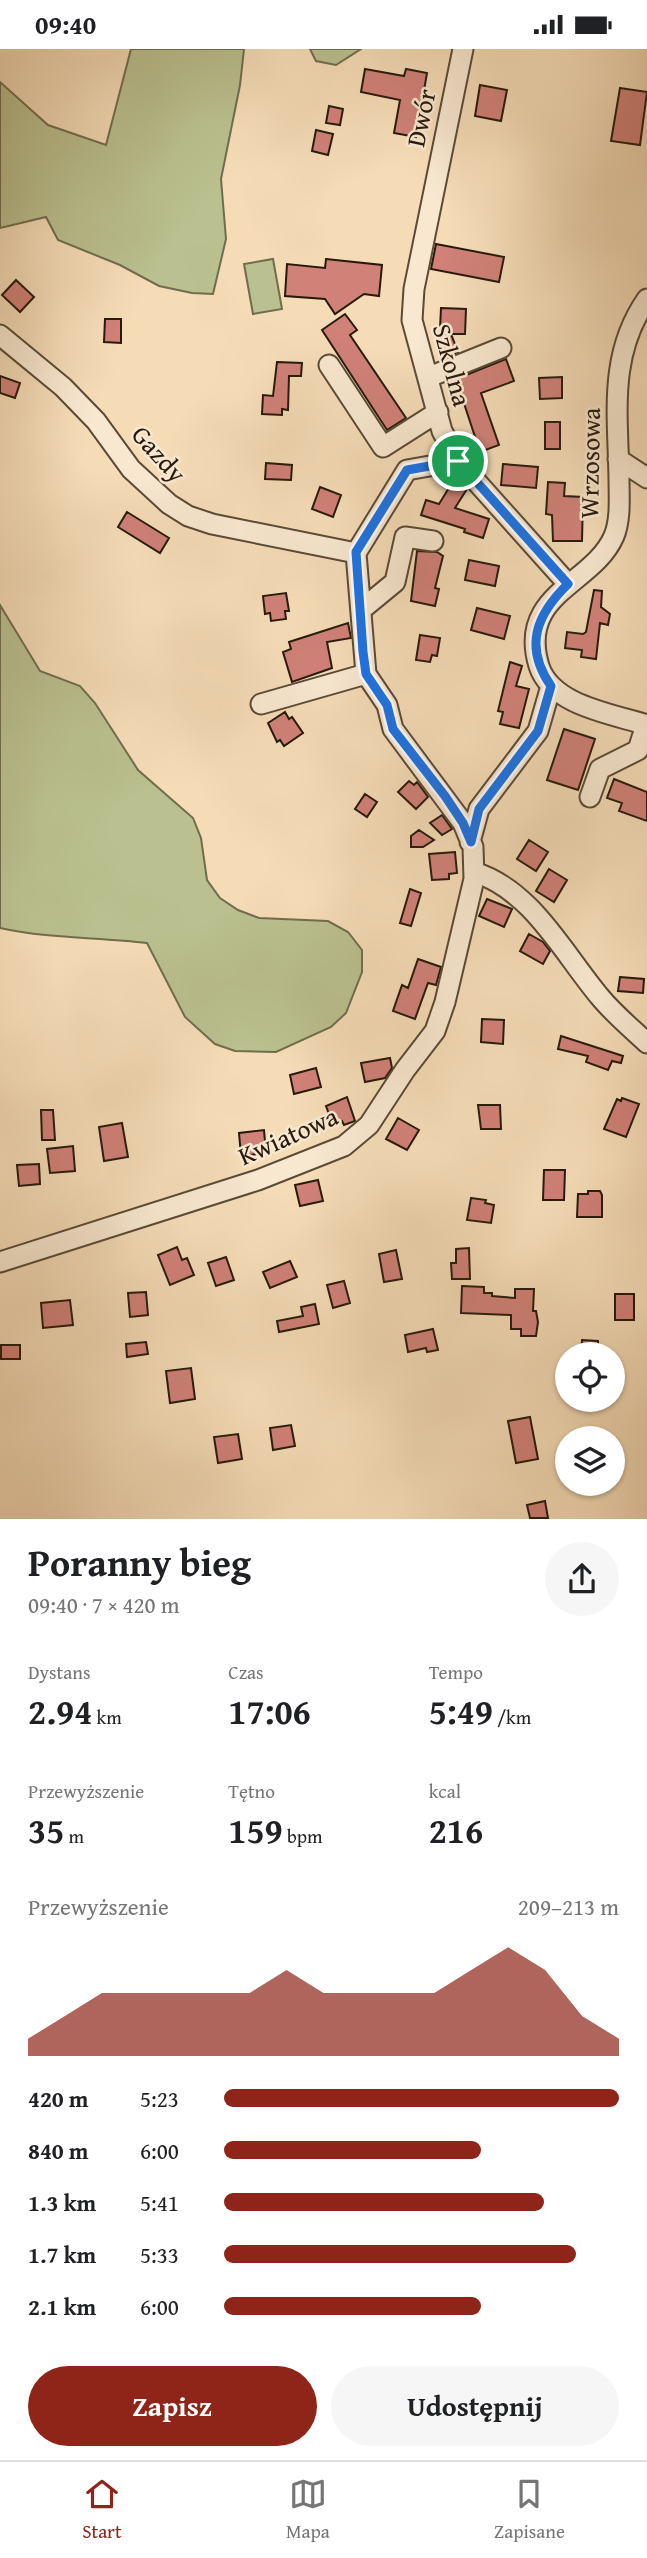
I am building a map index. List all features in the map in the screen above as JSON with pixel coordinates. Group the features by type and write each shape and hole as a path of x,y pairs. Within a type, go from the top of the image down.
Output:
{"street":[{"name":"Dwór","path":"432,199 463,49"},
{"name":"Szkolna","path":"432,199 414,289 412,320 442,431 458,461 568,584"},
{"name":"Wrzosowa","path":"551,686 539,663 539,625 548,605 601,555 615,534 621,355 627,334 647,299"},
{"name":"Gazdy","path":"0,335 63,387 96,421 138,476 178,510 212,524 356,552"},
{"path":"429,377 501,348"},
{"path":"329,365 383,447 438,412"},
{"path":"618,459 647,478"},
{"path":"458,461 407,470 356,552 366,674 387,705 393,729 445,796 463,823 471,842"},
{"path":"361,610 395,582 405,537 433,541"},
{"path":"261,704 366,674"},
{"path":"471,842 479,809 538,731 551,686 580,704 647,725 638,750 600,769 590,797"},
{"name":"Kwiatowa","path":"0,1262 258,1180 344,1146 369,1125 405,1070 435,1031 445,1002 474,872 471,842"},
{"path":"474,872 494,879 544,923 599,996 647,1043"}],"green space":[{"path":"131,49 244,49 240,85 221,179 226,239 213,294 159,286 120,265 58,240 46,217 0,228 0,82 48,125 106,145"},
{"path":"310,49 361,49 336,65 316,61"},
{"path":"273,259 282,309 253,314 244,264"},
{"path":"0,605 40,671 80,686 95,703 138,770 193,818 201,838 207,880 220,898 238,910 259,918 328,921 348,932 362,950 362,972 346,1013 331,1027 276,1052 235,1051 215,1044 185,1017 147,943 37,934 0,928"}],"building":[{"path":"365,69 404,76 406,69 427,73 416,137 394,133 400,100 361,92"},
{"path":"480,85 507,90 501,121 475,116"},
{"path":"620,88 647,92 640,145 611,141"},
{"path":"329,106 343,109 340,125 326,123"},
{"path":"316,130 333,134 328,155 312,151"},
{"path":"436,244 504,257 499,282 431,269"},
{"path":"326,259 382,265 379,296 364,294 335,314 325,299 285,296 287,264 325,268"},
{"path":"16,280 34,297 20,312 2,295"},
{"path":"441,308 466,309 465,334 451,334 458,352 443,358 439,350"},
{"path":"345,314 357,330 350,335 406,418 387,430 322,330"},
{"path":"105,319 121,319 121,343 104,342"},
{"path":"506,359 514,381 481,393 499,445 480,452 456,379"},
{"path":"277,362 302,363 301,376 289,376 288,410 282,409 282,415 262,414 263,395 273,396"},
{"path":"0,376 20,383 15,398 0,393"},
{"path":"562,377 562,398 540,399 539,378"},
{"path":"545,422 560,422 560,449 545,449"},
{"path":"266,463 292,465 291,480 265,479"},
{"path":"503,464 538,467 536,488 501,485"},
{"path":"455,478 467,489 455,508 489,519 483,538 464,532 465,529 421,515 426,500 439,504"},
{"path":"548,482 565,483 564,496 583,497 582,541 553,541 552,515 546,514"},
{"path":"320,487 341,495 333,517 312,509"},
{"path":"127,512 169,538 160,553 118,527"},
{"path":"417,551 437,552 443,556 435,588 439,589 435,606 411,601"},
{"path":"469,560 499,566 495,586 465,580"},
{"path":"594,590 602,591 601,607 610,614 608,625 600,623 596,659 581,657 582,650 565,648 567,632 586,632"},
{"path":"286,593 289,611 285,611 286,619 271,621 270,613 265,614 263,596"},
{"path":"477,608 510,616 504,639 471,630"},
{"path":"348,623 351,638 327,642 332,668 292,682 283,652 291,649 289,642"},
{"path":"420,635 440,638 437,656 432,655 430,662 416,660"},
{"path":"510,662 522,666 516,686 529,689 519,728 500,724 503,712 498,711"},
{"path":"285,712 303,733 284,746 280,740 277,742 268,723"},
{"path":"564,729 595,739 578,790 547,780"},
{"path":"614,779 647,792 647,821 619,811 622,803 607,798"},
{"path":"409,781 414,785 417,782 428,797 416,809 398,792"},
{"path":"365,794 377,802 367,817 355,809"},
{"path":"442,815 452,829 442,835 430,823"},
{"path":"419,830 434,840 423,847 411,847 411,836"},
{"path":"529,840 548,852 536,871 517,859"},
{"path":"455,852 457,873 449,874 449,879 432,880 429,854"},
{"path":"549,869 567,880 554,902 536,891"},
{"path":"410,889 421,893 411,926 400,923"},
{"path":"487,899 512,909 504,927 479,916"},
{"path":"529,934 543,942 550,951 543,964 520,951"},
{"path":"418,959 441,967 436,985 428,983 415,1019 393,1011 402,985 408,988"},
{"path":"620,977 644,979 643,993 618,991"},
{"path":"482,1019 504,1020 503,1044 481,1042"},
{"path":"561,1036 623,1056 621,1063 612,1061 608,1070 586,1062 588,1056 558,1049"},
{"path":"390,1058 392,1068 385,1078 365,1082 361,1063"},
{"path":"316,1068 321,1087 294,1094 290,1075"},
{"path":"347,1097 355,1121 344,1125 342,1121 333,1125 326,1106"},
{"path":"622,1098 639,1104 626,1137 604,1129 617,1099 621,1101"},
{"path":"478,1105 500,1105 501,1129 481,1129"},
{"path":"41,1110 53,1110 55,1140 42,1140"},
{"path":"398,1118 419,1130 407,1150 386,1139"},
{"path":"122,1123 128,1157 104,1161 99,1127"},
{"path":"264,1130 266,1153 241,1156 239,1133"},
{"path":"73,1146 75,1171 50,1173 47,1149"},
{"path":"39,1164 40,1184 19,1186 17,1165"},
{"path":"544,1170 565,1170 564,1200 543,1200"},
{"path":"318,1180 323,1201 300,1206 295,1185"},
{"path":"588,1191 600,1191 602,1217 577,1217 578,1194 588,1194"},
{"path":"471,1198 486,1200 485,1203 494,1205 491,1223 467,1220"},
{"path":"177,1247 182,1260 187,1258 194,1275 170,1285 158,1255"},
{"path":"469,1248 470,1279 452,1279 451,1263 456,1263 456,1249"},
{"path":"396,1250 402,1279 384,1282 379,1254"},
{"path":"226,1257 234,1280 216,1286 208,1263"},
{"path":"290,1261 297,1277 270,1288 263,1272"},
{"path":"344,1281 350,1303 333,1308 327,1285"},
{"path":"462,1286 484,1287 484,1293 492,1293 492,1296 515,1298 515,1289 534,1289 533,1311 536,1311 538,1322 536,1336 521,1336 521,1329 511,1329 511,1315 461,1313"},
{"path":"146,1292 148,1315 130,1317 128,1293"},
{"path":"615,1294 634,1294 634,1320 615,1320"},
{"path":"70,1300 73,1325 43,1328 41,1303"},
{"path":"315,1304 319,1324 279,1332 277,1321 303,1316 301,1307"},
{"path":"433,1329 438,1350 427,1352 426,1348 408,1352 405,1335"},
{"path":"146,1342 148,1354 127,1357 126,1344"},
{"path":"1,1345 20,1345 20,1359 1,1359"},
{"path":"191,1368 195,1399 170,1403 166,1371"},
{"path":"530,1417 538,1459 516,1463 508,1421"},
{"path":"291,1425 295,1446 273,1450 270,1428"},
{"path":"238,1434 242,1459 218,1463 214,1437"},
{"path":"545,1501 548,1518 530,1518 527,1505"}],"route":[{"path":"458,461 568,584 548,605 539,625 539,663 551,686 538,731 479,809 471,842 463,823 445,796 393,729 387,705 366,674 356,552 407,470 458,461"}]}
